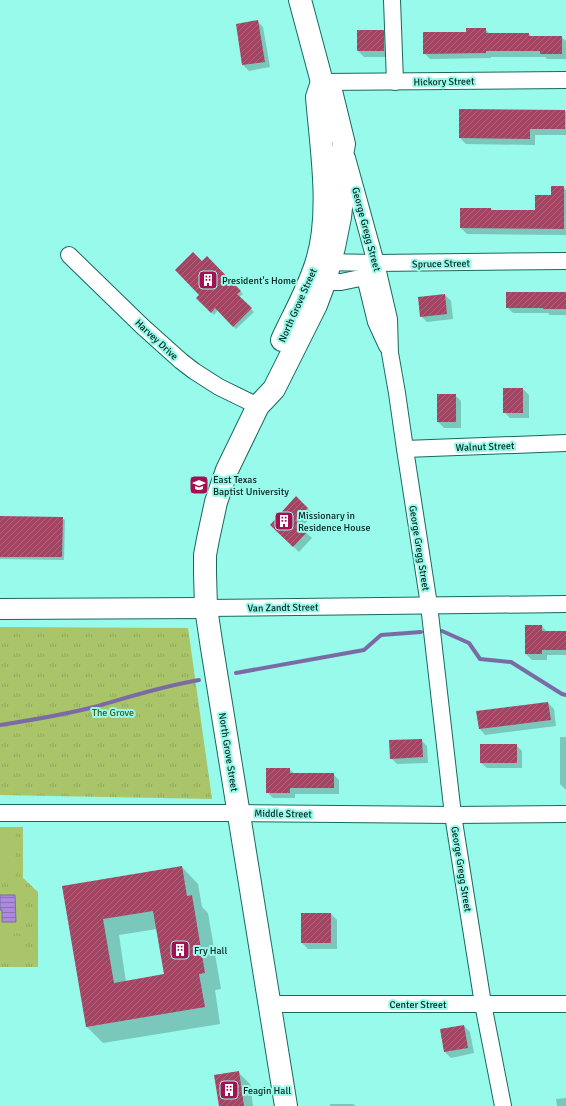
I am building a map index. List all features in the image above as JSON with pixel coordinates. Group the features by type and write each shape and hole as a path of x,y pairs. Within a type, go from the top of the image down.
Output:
{"main road":[{"name":"George Gregg Street","path":"300,0 322,82 331,91 344,144"},
{"name":"North Grove Street","path":"286,1106 206,608 206,556 216,502 227,470 258,406 274,389 316,304 321,271 324,219 324,174 317,96 322,82"},
{"name":"North Grove Street","path":"321,271 334,247 340,216 344,144"}],"street":[{"path":"392,0 395,82"},
{"name":"Hickory Street","path":"322,82 566,80"},
{"name":"George Gregg Street","path":"344,144 376,263 389,319 390,353 429,605 453,815 483,1004 503,1106"},
{"name":"Harvey Drive","path":"69,255 142,326 181,361 218,387 258,406"},
{"name":"Spruce Street","path":"321,271 376,263 566,261"},
{"path":"321,271 341,282 365,277 376,263"},
{"path":"365,277 376,322 390,353"},
{"name":"Walnut Street","path":"405,449 566,443"},
{"name":"Van Zandt Street","path":"0,609 566,604"},
{"name":"Middle Street","path":"0,813 566,814"},
{"name":"Center Street","path":"270,1004 566,1004"}],"green space":[{"name":"The Grove","path":"0,627 188,628 212,799 0,795"},
{"path":"0,827 23,827 23,878 38,892 38,967 0,967"},
{"path":"0,833 15,833 15,881 0,880"},
{"path":"0,889 23,889 23,932 0,932"},
{"path":"0,936 24,936 24,963 0,963"}],"shaded area":[{"path":"0,895 15,895 16,922 2,922"}],"building":[{"path":"258,20 265,62 242,65 236,24"},
{"path":"466,28 486,28 486,33 529,33 529,36 562,36 562,54 540,54 540,51 486,51 486,53 423,54 423,32 466,32"},
{"path":"357,30 384,30 384,51 357,51"},
{"path":"459,109 565,110 565,129 530,129 530,139 459,138"},
{"path":"551,186 564,186 564,229 460,228 460,208 535,210 535,195 551,195"},
{"name":"President's Home","path":"193,252 202,261 207,256 241,291 237,294 252,308 233,327 215,308 211,313 196,298 199,295 175,270"},
{"path":"506,292 566,292 566,309 506,308"},
{"path":"445,294 447,314 420,317 418,297"},
{"path":"503,388 523,388 523,413 503,413"},
{"path":"437,394 456,394 456,422 437,422"},
{"name":"Missionary in Residence House","path":"296,496 308,508 296,521 307,532 293,547 270,525"},
{"path":"0,516 63,517 62,557 0,557"},
{"path":"525,625 542,625 542,631 566,631 566,650 542,650 542,654 525,654"},
{"path":"548,702 551,720 479,729 476,711"},
{"path":"422,739 423,757 390,759 389,740"},
{"path":"480,744 517,744 517,763 480,763"},
{"path":"266,768 290,768 290,773 334,773 334,788 290,788 290,793 266,793"},
{"name":"Fry Hall","path":"182,866 187,896 192,895 205,973 199,974 205,1007 86,1027 62,886","holes":["153,911 164,974 114,983 103,919"]},
{"path":"301,913 331,913 331,943 301,943"},
{"path":"464,1025 468,1048 444,1052 440,1029"},
{"name":"Feagin Hall","path":"239,1071 244,1106 219,1106 214,1075"}],"waterway":[{"path":"442,631 469,643 480,659 511,662 562,694 566,695"},
{"path":"236,673 364,650 381,635 421,632"},
{"path":"0,725 82,710 186,682 199,680"}],"place":[{"name":"President's Home","path":"208,280"},
{"name":"East Texas Baptist University","path":"199,485"},
{"name":"Missionary in Residence House","path":"284,521"},
{"name":"Fry Hall","path":"180,950"},
{"name":"Feagin Hall","path":"229,1090"}]}
